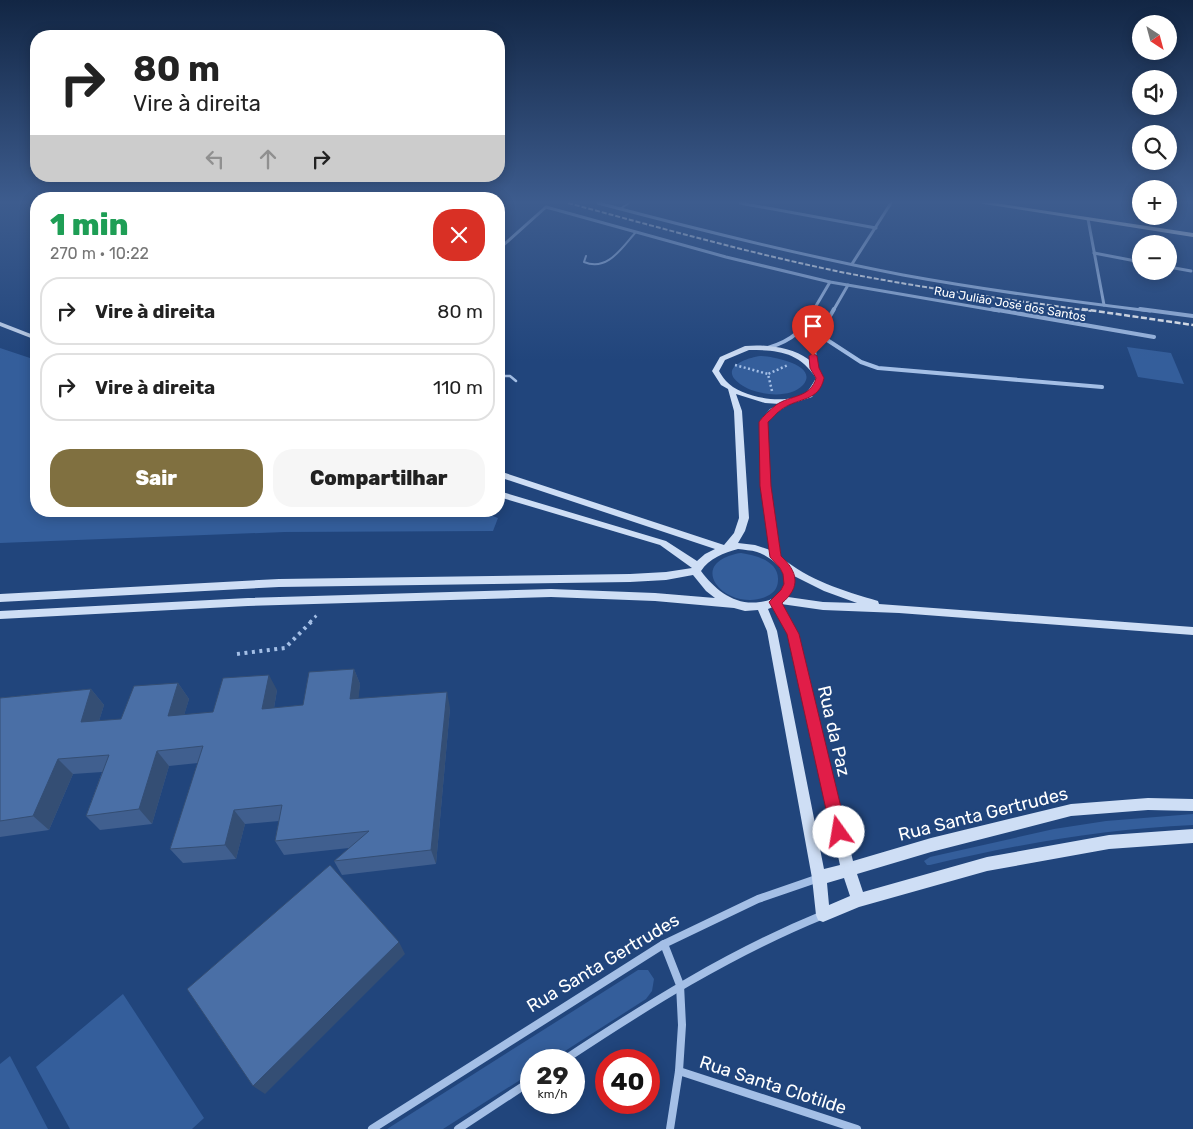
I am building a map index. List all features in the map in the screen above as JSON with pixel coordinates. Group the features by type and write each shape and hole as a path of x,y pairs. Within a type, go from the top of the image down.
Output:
{"street":[{"name":"Rua Julião José dos Santos","path":"721,256 848,286 1154,337"},
{"path":"813,256 950,283 1193,316"},
{"path":"852,264 858,256"},
{"path":"1094,256 1104,305"},
{"path":"1104,256 1132,260"},
{"path":"1177,268 1192,270 1193,276"},
{"path":"766,348 780,344 799,333 830,282"},
{"path":"814,368 813,350 818,334 848,286"},
{"path":"0,324 30,336"},
{"path":"818,334 861,362 878,368 1102,387"},
{"path":"776,557 766,486 763,422 773,411 810,394 818,386 820,378 808,361 796,354 766,348 748,348 734,352 723,357 717,365 716,373 721,382 745,397 780,402 797,399"},
{"path":"725,549 737,537 744,518 738,411 731,390"},
{"path":"505,476 725,549"},
{"path":"505,496 663,543 697,568 702,581 720,598 733,604"},
{"path":"0,598 279,583 640,578 697,568 704,560 725,549 738,546 764,551 776,557 784,566 789,574 790,584 786,592 777,601"},
{"path":"784,566 809,580 837,592 899,609"},
{"path":"0,615 248,602 550,593 655,597 748,607 762,606 777,601 823,606 899,609 1193,631"},
{"name":"Rua da Paz","path":"777,601 793,634 848,868 860,900"},
{"path":"762,606 772,631 819,878 823,915"},
{"name":"Rua Santa Gertrudes","path":"372,1129 664,944 758,900 848,868 1071,810 1148,804 1193,805"},
{"path":"581,1049 680,985 779,932 860,900 987,864 1109,842 1193,836"},
{"path":"664,944 680,985 682,1025 679,1071 670,1129"},
{"name":"Rua Santa Clotilde","path":"679,1071 857,1129"},
{"path":"458,1129 520,1089"}],"lane":[{"path":"586,256 584,262 588,264 604,265 614,256"},
{"path":"505,376 510,376 516,381"}],"path":[{"path":"735,365 768,374 793,363"},
{"path":"768,374 772,394"},
{"path":"237,654 285,648 317,615 326,614"}],"shaded area":[{"path":"1127,347 1171,353 1184,384 1138,377"},
{"path":"0,348 30,358 30,517 498,518 493,531 285,532 0,543"},
{"path":"760,356 783,360 800,367 805,372 806,378 803,385 789,393 772,394 754,391 740,384 734,378 733,369 736,365 748,359"},
{"path":"741,553 759,557 775,568 778,582 776,589 772,593 758,599 742,599 727,594 716,584 713,577 714,566 729,556"},
{"path":"1193,814 1193,825 1127,830 1061,839 995,850 930,865 927,865 924,861 930,857 1054,829 1106,821"},
{"path":"638,970 648,970 654,979 652,991 646,999 568,1049 520,1049 520,1080 443,1129 387,1129"},
{"path":"123,994 204,1118 192,1129 70,1129 36,1067"},
{"path":"10,1056 48,1129 0,1129 0,1064"}],"building":[{"path":"354,669 350,699 447,692 431,850 334,861 369,831 275,841 282,805 234,810 225,845 170,849 203,746 157,751 139,809 86,816 109,755 58,759 33,816 0,821 0,698 91,689 81,722 121,719 134,686 178,683 168,716 213,712 223,678 269,675 262,709 303,705 309,672"},
{"path":"330,865 399,942 253,1086 187,989"}],"railway":[{"path":"769,256 836,271 931,288 1091,311"},
{"path":"1082,309 1193,325"}],"route":[{"path":"813,356 814,368 820,378 818,386 810,394 780,406 767,416 763,422 766,486 776,557 789,574 790,584 786,592 775,602 793,634 839,832"}]}
